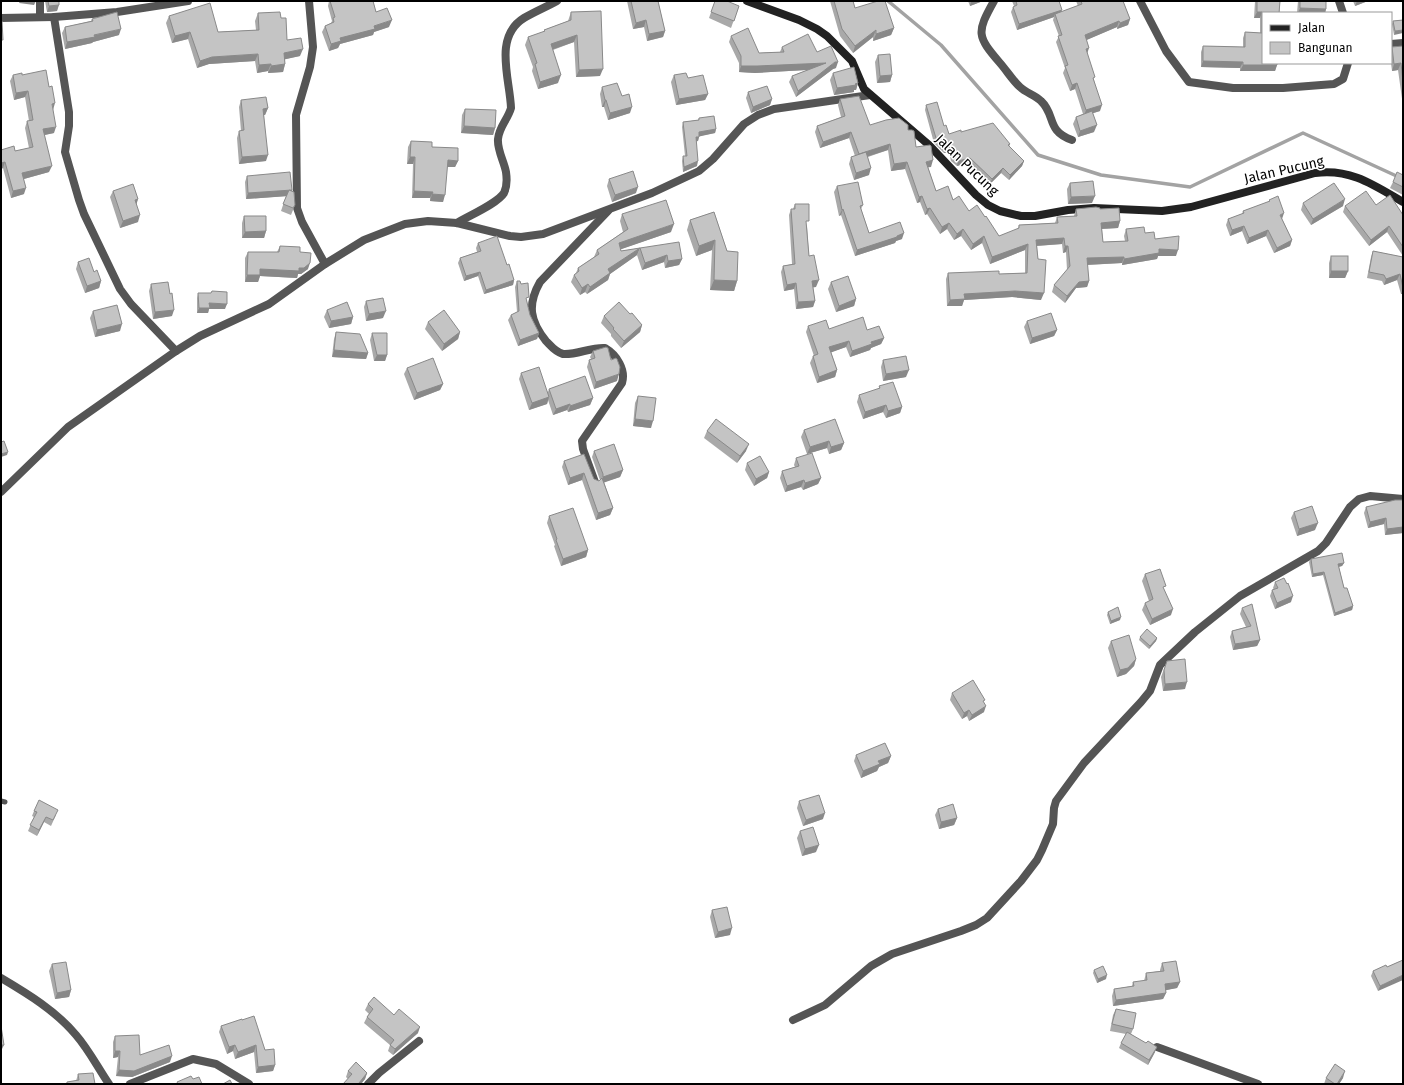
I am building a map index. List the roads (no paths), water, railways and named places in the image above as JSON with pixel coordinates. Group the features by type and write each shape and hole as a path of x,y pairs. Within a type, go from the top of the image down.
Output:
{"main road":[{"name":"Jalan Pucung","path":"747,1 799,20 828,36 849,57 862,86 870,95 929,145 976,195 988,205 1000,211 1021,216 1035,216 1068,210 1094,208 1162,211 1173,210 1325,171 1336,171 1371,183 1403,202"}],"street":[{"path":"40,1 40,17"},
{"path":"1,18 54,17 117,12 188,1"},
{"path":"309,1 313,48 310,67 296,115 297,208 302,222 325,264"},
{"path":"456,223 496,201 504,193 507,184 506,172 497,139 511,108 505,51 507,38 513,27 523,18 557,1"},
{"path":"994,1 982,25 981,35 985,45 1020,87 1040,100 1045,106 1057,133 1072,140"},
{"path":"1140,1 1166,51 1189,82 1234,88 1282,88 1334,84 1343,79 1348,64"},
{"path":"1339,1 1343,12"},
{"path":"54,17 69,112 69,126 65,152 79,200 120,289 131,304 176,351"},
{"path":"1392,44 1403,43"},
{"path":"1,492 68,427 176,351 200,336 269,304 325,264 364,240 405,224 428,221 456,223 510,236 526,237 543,234 659,190 699,171 713,159 744,124 758,115 774,109 870,95"},
{"path":"595,482 583,449 582,441 622,383 624,372 622,367 605,348 565,354 556,351 538,331 531,309 534,292 540,282 610,209"},
{"path":"793,1020 825,1005 871,966 882,959 892,954 961,931 976,925 987,918 1021,881 1037,860 1053,824 1056,801 1084,763 1127,718 1150,691 1160,665 1195,632 1240,596 1318,551 1326,543 1350,507 1359,499 1370,496 1403,499"},
{"path":"1,978 29,994 64,1023 84,1046 109,1084"},
{"path":"368,1084 379,1073 419,1041"},
{"path":"1157,1047 1258,1084"},
{"path":"130,1084 193,1059 216,1064 249,1084"}],"waterway":[{"path":"888,1 941,45 1038,155 1101,175 1190,187 1303,133 1403,179"}]}
